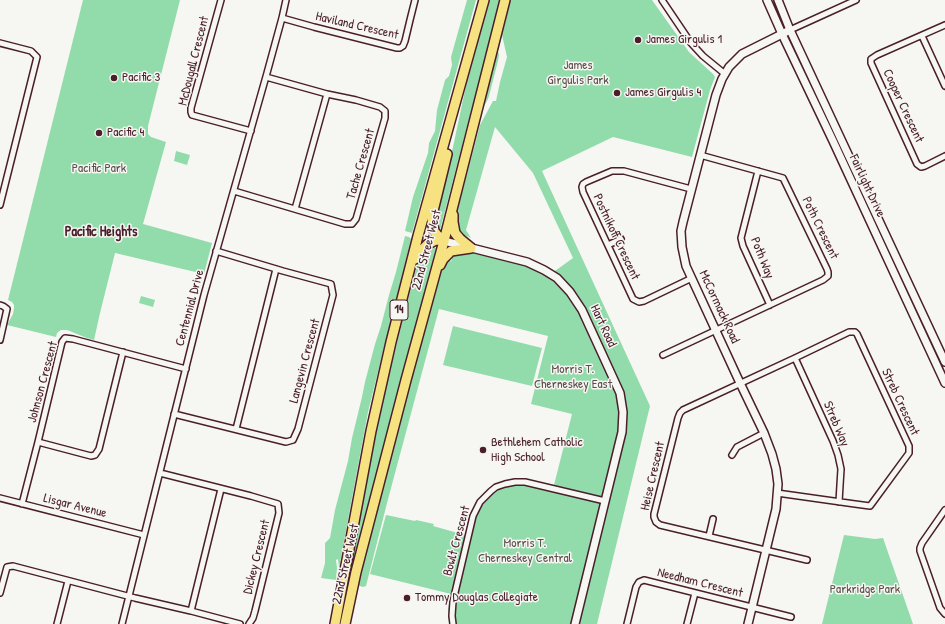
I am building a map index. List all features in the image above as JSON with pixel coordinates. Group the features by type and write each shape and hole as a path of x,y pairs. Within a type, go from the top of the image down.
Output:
{"highway":[{"name":"22nd Street West","path":"335,624 371,431 391,342 418,236 484,0"},
{"name":"22nd Street West","path":"346,624 356,572 444,241 505,0"},
{"path":"444,241 437,236 434,231 432,220 453,130 459,91"},
{"path":"453,205 453,222 455,233 471,248"},
{"path":"411,266 420,252 428,244 436,240 444,241"},
{"path":"435,271 449,252 471,248"}],"street":[{"name":"McDougall Crescent","path":"220,0 191,112 192,115 251,131"},
{"name":"Centennial Drive","path":"122,624 216,251 266,78 286,0"},
{"name":"Haviland Crescent","path":"282,18 400,48 403,46 405,41 415,0"},
{"path":"662,0 691,43 703,56 725,74"},
{"name":"Fairlight Drive","path":"767,0 945,382"},
{"name":"Fairlight Drive","path":"778,0 790,30 945,362"},
{"path":"790,30 844,2 856,0"},
{"name":"Cooper Crescent","path":"945,25 871,59 871,63 917,164 921,167 925,166 945,156"},
{"name":"McCormack Road","path":"748,624 776,509 777,476 774,460 764,433 684,260 681,239 682,222 717,89 725,74 734,62 746,52 790,30"},
{"path":"922,36 945,86"},
{"path":"0,42 31,50 37,57 0,205"},
{"name":"Tache Crescent","path":"234,191 345,224 352,224 356,219 385,118 385,111 380,107 266,78"},
{"path":"295,209 327,94"},
{"name":"Poth Crescent","path":"664,355 823,280 828,276 828,272 783,178 700,155"},
{"name":"Postnikoff Crescent","path":"691,189 617,170 586,182 582,186 583,192 632,296 636,301 644,301 692,278"},
{"name":"Poth Way","path":"758,170 741,238 743,246 770,305"},
{"path":"608,245 621,239"},
{"name":"Hart Road","path":"444,241 522,261 544,270 557,278 566,287 582,310 620,393 623,419 622,432 575,624"},
{"name":"Langevin Crescent","path":"174,414 286,442 293,440 298,429 333,295 331,284 216,251"},
{"path":"236,429 276,269"},
{"path":"0,305 7,309 0,340"},
{"name":"Streb Crescent","path":"740,383 849,332 855,332 909,446 907,458 872,504 867,506 777,493"},
{"name":"Johnson Crescent","path":"22,504 62,342 65,338 186,369"},
{"name":"Johnson Crescent","path":"38,442 90,456 95,455 99,449 124,352"},
{"name":"Streb Way","path":"795,358 833,440 838,455 841,469 839,502"},
{"name":"Heise Crescent","path":"740,383 684,409 680,413 654,517 658,524 807,560"},
{"path":"732,455 738,447 764,433"},
{"name":"Dickey Crescent","path":"160,473 278,504 279,513 255,611 249,624"},
{"name":"Bowlt Crescent","path":"453,624 453,602 473,516 480,502 491,491 505,484 525,482 605,501"},
{"path":"191,611 221,489"},
{"name":"Lisgar Avenue","path":"0,498 144,535"},
{"path":"945,510 920,548 940,608 945,614"},
{"path":"709,536 712,519"},
{"path":"0,593 7,567 13,566 240,624"},
{"name":"Needham Crescent","path":"627,624 636,587 641,580 791,617"},
{"path":"57,624 68,581"},
{"path":"687,624 695,593"}],"green space":[{"name":"Pacific Park","path":"83,0 180,0 148,126 148,134 151,137 166,142 143,224 212,243 204,274 115,253 94,340 67,330 61,330 57,333 56,337 7,325 13,314 14,308 12,302 8,300"},
{"path":"467,0 476,0 412,233 405,231 413,197 428,153 429,143 435,131 437,110 445,80 449,76 452,65 451,57"},
{"path":"489,0 500,0 440,230 435,216 453,147 468,76"},
{"path":"511,0 652,0 689,52 715,77 710,90 692,157 613,137 542,171 650,406 597,624 449,624 448,610 451,594 370,574 386,515 434,524 433,526 465,535 474,506 484,493 494,486 506,480 522,479 554,485 572,414 531,404 548,336 439,309 366,586 363,587 357,585 441,268 449,256 451,262 453,254 471,252 527,266 548,276 573,258 533,173 495,127 466,230 471,238 462,234 455,223 480,125 493,101 496,101 507,57 502,35"},
{"path":"497,48 499,55 498,61 488,99 481,112"},
{"path":"176,151 190,155 187,165 174,161"},
{"path":"405,236 411,239 368,412 339,568 338,559 336,560 336,580 321,578 325,563 325,543 330,538 335,510 348,461 365,382"},
{"path":"432,246 436,248 348,583 346,583 369,464 391,366 418,261 424,252"},
{"path":"141,296 155,300 153,307 139,303"},
{"path":"453,326 542,348 532,386 443,365"},
{"name":"Parkridge Park","path":"844,535 875,539 883,538 913,624 822,624"}],"place":[{"name":"James Girgulis 1","path":"638,40"},
{"name":"Pacific 3","path":"114,78"},
{"name":"James Girgulis 4","path":"617,93"},
{"name":"Pacific 4","path":"99,133"},
{"name":"Bethlehem Catholic High School","path":"483,450"},
{"name":"Tommy Douglas Collegiate","path":"407,598"}],"district":[{"name":"Pacific Heights","path":"101,232"}],"park label":[{"name":"James Girgulis Park","path":"578,74"},
{"name":"Morris T. Cherneskey East","path":"573,378"},
{"name":"Morris T. Cherneskey Central","path":"525,552"}]}
